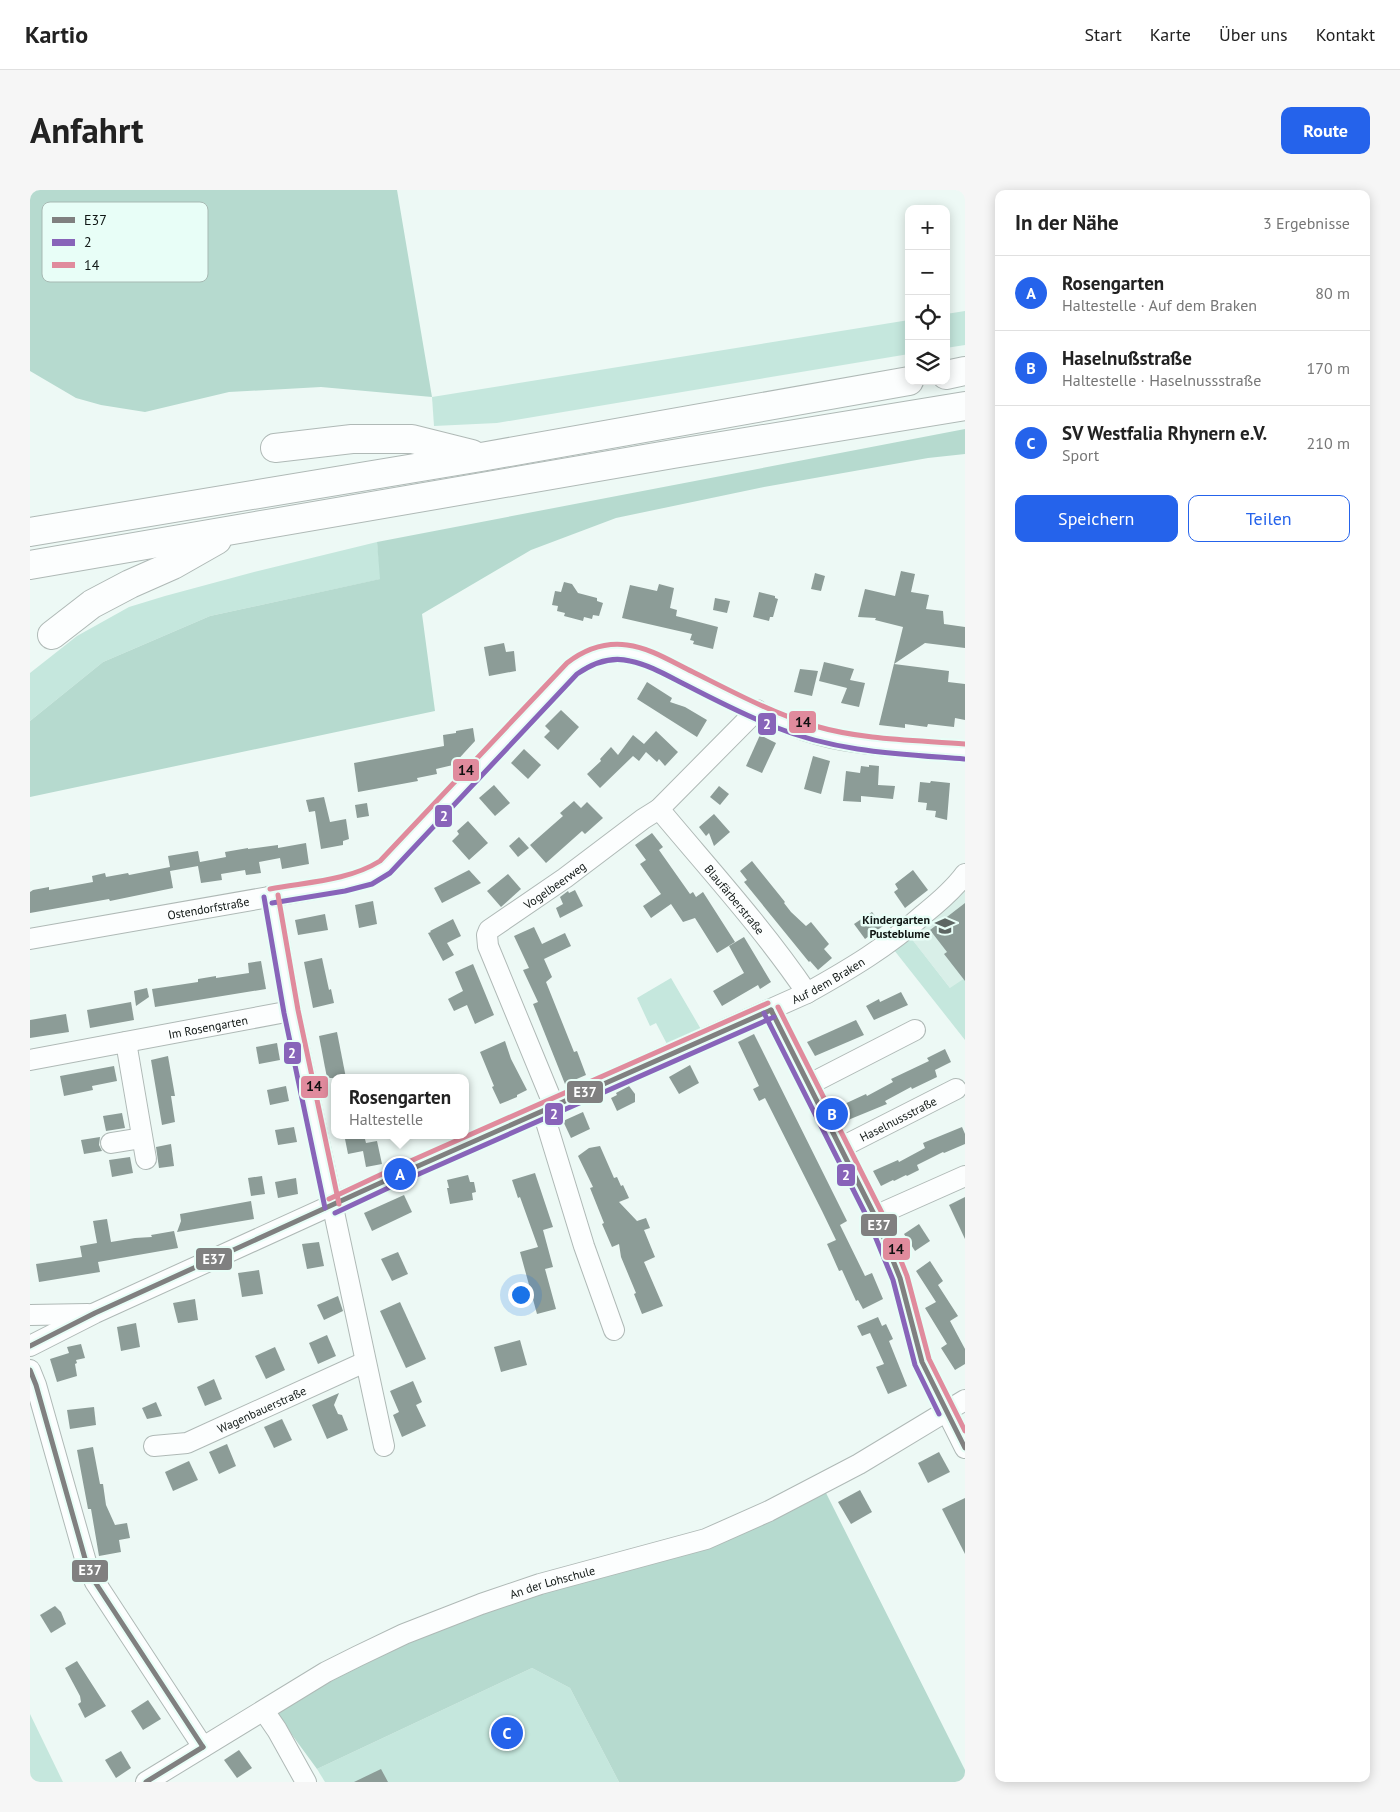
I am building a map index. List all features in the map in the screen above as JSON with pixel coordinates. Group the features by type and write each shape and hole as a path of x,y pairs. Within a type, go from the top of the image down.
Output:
{"highway":[{"path":"950,374 965,371"},
{"path":"30,532 905,382"},
{"path":"30,565 965,406"},
{"path":"275,448 352,439 412,439 480,456"},
{"path":"52,635 92,604 130,584 173,565 236,530"}],"street":[{"name":"Ostendorfstraße","path":"30,939 343,884 369,876 385,867 572,668 585,659 603,653 625,652 648,658 757,710 804,730 832,738 871,744 965,752"},
{"name":"Vogelbeerweg","path":"614,1330 584,1246 549,1109 488,946 487,935 494,926 523,908 658,809 757,710"},
{"name":"Blaufärberstraße","path":"658,809 740,906 792,971 807,993"},
{"name":"Auf dem Braken","path":"30,1346 95,1313 418,1166 807,993 856,966 900,935 957,884 965,874"},
{"path":"271,896 291,1011 384,1446"},
{"path":"771,1010 875,1216 900,1278 922,1362 965,1448"},
{"name":"Im Rosengarten","path":"30,1060 291,1011"},
{"path":"808,1085 915,1030"},
{"path":"126,1042 146,1158"},
{"name":"Haselnussstraße","path":"840,1148 956,1089"},
{"path":"111,1142 142,1138"},
{"path":"875,1216 965,1176"},
{"name":"Auf dem Braken","path":"33,1316 95,1313"},
{"name":"Wagenbauerstraße","path":"154,1446 187,1442 365,1362"},
{"path":"30,1370 36,1385 86,1562 95,1582 204,1747"},
{"name":"An der Lohschule","path":"146,1782 326,1672 404,1634 481,1604 540,1584 706,1539 741,1524 859,1464 965,1400"},
{"path":"264,1711 277,1730 306,1782"}],"shaded area":[{"path":"30,190 397,190 432,397 321,387 229,392 145,412 101,405 76,398 30,371"},
{"path":"965,311 965,345 950,347 950,313"},
{"path":"905,321 905,355 497,423 434,426 432,397"},
{"path":"965,429 965,454 928,458 764,487 616,518 531,550 422,614 435,711 30,797 30,721 103,662 210,616 380,579 377,542"},
{"path":"377,542 381,579 210,616 103,662 30,721 30,673 77,636 129,607 254,572"},
{"name":"Kindergarten Pusteblume","path":"965,885 965,978 951,989 911,938 939,914"},
{"path":"911,938 950,988 965,978 965,1040 894,950"},
{"path":"671,978 702,1031 668,1046 656,1023 650,1026 637,998"},
{"path":"825,1491 965,1770 965,1782 619,1782 570,1688 532,1668 317,1769 276,1713 329,1679 406,1641"},
{"path":"532,1668 570,1688 619,1782 325,1782 317,1769"},
{"path":"30,1714 63,1782 30,1782"}],"building":[{"path":"901,571 915,574 911,592 929,595 926,609 943,611 944,624 965,627 965,648 925,643 894,664 949,671 948,682 965,684 965,720 955,718 954,727 928,724 927,727 905,724 905,728 879,725 903,627 875,620 876,618 858,617 865,589 895,596"},
{"path":"815,573 825,576 821,591 811,589"},
{"path":"564,582 572,584 578,593 597,598 597,601 603,603 599,616 593,615 592,619 584,617 583,621 564,616 565,613 557,611 558,606 552,605 555,591 561,592"},
{"path":"659,584 674,588 670,608 677,610 676,616 718,627 713,649 693,644 694,641 690,640 692,634 622,618 630,585 657,591"},
{"path":"759,592 775,596 778,599 773,617 770,617 769,621 753,617"},
{"path":"715,598 730,601 727,613 713,610"},
{"path":"504,643 506,652 514,651 516,671 489,676 484,647"},
{"path":"824,662 854,669 850,680 865,683 859,707 841,703 847,688 819,681"},
{"path":"800,669 818,671 812,696 794,692"},
{"path":"647,682 672,698 670,702 685,707 707,720 697,737 637,699"},
{"path":"561,710 579,727 558,750 544,737 550,731 545,726"},
{"path":"473,728 475,741 453,765 436,769 437,774 417,778 418,781 358,792 354,763 444,746 443,735"},
{"path":"656,731 678,752 665,766 659,759 657,762 646,752 639,761 633,756 600,788 587,774 601,761 600,759 611,747 618,755 633,735 644,744"},
{"path":"760,735 776,743 762,773 746,766"},
{"path":"524,749 541,765 528,779 511,763"},
{"path":"813,756 830,761 821,794 804,789"},
{"path":"869,765 879,766 878,785 895,786 893,799 861,796 861,802 843,801 846,771 860,773 861,766 869,767"},
{"path":"931,781 950,783 947,820 935,817 936,811 926,810 927,803 918,802 920,782 930,783"},
{"path":"494,785 510,803 495,816 479,798"},
{"path":"719,786 729,794 720,805 710,797"},
{"path":"324,797 330,822 346,819 349,839 343,841 343,845 321,849 315,811 309,812 306,800"},
{"path":"574,801 581,808 587,802 603,818 585,834 582,831 546,863 530,845 563,816 560,813"},
{"path":"367,803 369,816 357,818 355,805"},
{"path":"714,814 730,832 714,846 709,833 706,836 699,827"},
{"path":"468,821 488,843 469,860 452,841 459,834 457,831"},
{"path":"652,833 663,847 659,850 690,894 693,892 696,897 703,892 735,942 717,953 695,918 683,922 671,904 651,918 643,906 661,894 640,864 646,860 635,845"},
{"path":"519,837 529,848 518,857 509,846"},
{"path":"306,843 309,864 282,869 280,858 259,862 261,873 246,875 245,870 221,874 222,880 201,883 198,866 170,871 173,888 110,901 109,899 30,913 30,892 33,890 49,887 49,890 93,882 92,876 105,873 106,877 128,873 129,875 170,867 168,856 198,851 200,862 226,857 225,852 278,845 278,848"},
{"path":"752,861 791,912 806,926 811,922 829,944 824,949 832,958 818,970 809,962 744,882 747,880 740,871"},
{"path":"469,870 481,883 442,903 434,888"},
{"path":"913,870 928,890 905,908 894,892 898,889 895,884"},
{"path":"508,874 521,889 501,907 487,891"},
{"path":"575,890 583,906 560,918 556,908 563,904 560,897 568,891 569,893"},
{"path":"373,901 377,924 359,928 355,905"},
{"path":"965,903 965,981 944,954 947,952 930,930"},
{"path":"872,912 883,926 865,939 854,924"},
{"path":"325,914 328,930 298,935 295,920"},
{"path":"453,919 461,936 447,943 454,955 443,961 428,933"},
{"path":"534,927 542,944 565,933 571,946 544,959 552,977 546,982 574,1052 577,1051 586,1075 565,1084 533,1004 538,1002 523,970 529,968 514,936"},
{"path":"744,937 771,982 760,989 758,985 722,1006 713,991 744,973 729,946"},
{"path":"322,958 334,1003 313,1008 304,962"},
{"path":"261,961 266,989 155,1007 152,989 198,982 198,979 216,976 216,978 249,973 248,963"},
{"path":"473,964 494,1015 475,1024 467,1005 454,1011 448,999 463,991 455,972"},
{"path":"147,988 149,997 136,1006 134,991"},
{"path":"901,992 908,1005 874,1020 866,1006 879,999 880,1002"},
{"path":"131,1002 134,1020 90,1028 87,1010"},
{"path":"66,1014 69,1032 30,1038 30,1020"},
{"path":"856,1020 864,1035 815,1056 807,1042"},
{"path":"337,1032 345,1074 331,1074 331,1078 327,1078 319,1036"},
{"path":"754,1034 847,1221 840,1225 865,1276 872,1273 883,1299 863,1309 858,1300 856,1301 842,1270 839,1271 827,1244 836,1240 822,1211 765,1098 759,1101 753,1089 759,1086 738,1042"},
{"path":"505,1041 511,1059 527,1090 517,1095 517,1097 500,1104 480,1052"},
{"path":"277,1043 280,1060 259,1064 256,1047"},
{"path":"945,1049 951,1062 935,1070 937,1077 912,1089 911,1087 885,1101 887,1104 848,1120 840,1106 866,1094 867,1096 893,1082 891,1079 929,1061 927,1058"},
{"path":"168,1056 175,1096 171,1096 175,1122 162,1125 151,1060"},
{"path":"690,1065 699,1083 679,1094 669,1077"},
{"path":"114,1066 117,1081 92,1086 93,1090 64,1096 60,1076"},
{"path":"286,1086 289,1101 270,1105 267,1090"},
{"path":"629,1086 635,1094 635,1102 617,1111 611,1098"},
{"path":"583,1112 590,1129 571,1138 563,1121"},
{"path":"122,1113 125,1128 106,1131 103,1116"},
{"path":"294,1127 297,1142 278,1145 275,1130"},
{"path":"962,1127 965,1134 965,1144 917,1165 919,1170 907,1176 881,1186 873,1171 898,1160 899,1162 925,1148 923,1143"},
{"path":"100,1137 99,1145 102,1151 84,1154 81,1140"},
{"path":"345,1139 365,1139 366,1143 377,1141 382,1164 366,1167 363,1151 348,1154"},
{"path":"171,1144 174,1166 159,1168 156,1147"},
{"path":"600,1146 614,1178 617,1177 621,1186 623,1185 629,1198 619,1202 637,1221 646,1218 650,1228 644,1230 655,1257 644,1262 663,1306 642,1314 634,1294 636,1293 621,1257 619,1244 612,1247 590,1188 593,1187 578,1156 589,1148"},
{"path":"130,1157 133,1173 112,1177 109,1160"},
{"path":"535,1173 553,1227 543,1230 553,1267 545,1269 556,1309 537,1314 520,1252 538,1247 512,1180"},
{"path":"468,1175 470,1182 474,1182 476,1192 472,1193 473,1200 450,1204 447,1180"},
{"path":"262,1176 265,1194 251,1196 248,1178"},
{"path":"296,1178 298,1194 278,1198 275,1182"},
{"path":"404,1195 412,1212 372,1231 364,1213"},
{"path":"965,1197 965,1239 949,1205"},
{"path":"251,1201 254,1219 177,1232 181,1221 180,1214"},
{"path":"107,1219 111,1242 152,1237 151,1235 174,1231 178,1248 98,1262 100,1272 39,1282 36,1264 82,1257 80,1246 97,1243 93,1221"},
{"path":"919,1224 930,1241 915,1251 904,1234"},
{"path":"319,1242 324,1266 307,1269 302,1244"},
{"path":"398,1252 408,1274 392,1281 381,1259"},
{"path":"930,1261 943,1281 938,1285 958,1316 950,1321 965,1349 965,1364 955,1370 941,1348 947,1344 925,1308 936,1302 916,1271"},
{"path":"259,1270 263,1294 242,1297 238,1273"},
{"path":"338,1296 343,1311 324,1320 317,1305"},
{"path":"195,1299 198,1320 178,1323 173,1303"},
{"path":"400,1302 426,1359 406,1368 380,1311"},
{"path":"878,1317 882,1326 886,1324 893,1339 889,1341 907,1386 888,1394 876,1367 884,1364 870,1333 862,1336 857,1326"},
{"path":"136,1323 140,1347 121,1351 117,1327"},
{"path":"327,1335 336,1356 318,1364 309,1343"},
{"path":"520,1340 527,1365 501,1372 494,1347"},
{"path":"81,1344 85,1358 76,1360 77,1376 57,1382 50,1359 69,1353 67,1347"},
{"path":"275,1347 285,1370 266,1379 255,1356"},
{"path":"214,1379 222,1399 205,1406 197,1387"},
{"path":"413,1381 422,1402 416,1405 426,1426 402,1437 393,1415 399,1412 390,1391"},
{"path":"339,1393 334,1405 338,1414 342,1415 348,1430 327,1439 312,1405"},
{"path":"156,1402 162,1416 147,1419 142,1408"},
{"path":"94,1407 96,1425 70,1429 67,1410"},
{"path":"282,1419 292,1440 274,1448 264,1427"},
{"path":"227,1444 236,1466 219,1474 209,1452"},
{"path":"93,1447 100,1484 103,1484 106,1505 115,1525 127,1523 130,1538 119,1540 121,1552 99,1556 91,1509 88,1509 77,1450"},
{"path":"939,1452 950,1472 928,1483 918,1463"},
{"path":"189,1461 198,1480 173,1491 165,1472"},
{"path":"860,1490 872,1512 851,1524 838,1502"},
{"path":"965,1498 965,1554 942,1509"},
{"path":"55,1606 61,1612 66,1624 51,1633 40,1615"},
{"path":"77,1661 106,1706 85,1718 78,1704 81,1702 80,1696 65,1668"},
{"path":"148,1700 161,1719 143,1730 131,1711"},
{"path":"239,1750 252,1768 237,1778 224,1760"},
{"path":"121,1751 131,1768 116,1778 105,1760"},
{"path":"381,1769 388,1782 354,1782"}],"transit line":[{"name":"14","path":"270,889 341,877 368,868 380,861 567,663 580,654 603,646 619,644 653,652 753,702 783,715 833,731 870,737 965,744"},
{"name":"2","path":"272,903 345,891 372,884 390,873 577,674 589,667 609,660 616,659 645,665 752,717 775,727 821,742 868,750 964,759"},
{"name":"14","path":"278,895 298,1010 339,1204"},
{"name":"2","path":"264,897 284,1013 325,1208"},
{"name":"14","path":"469,1135 768,1003"},
{"name":"14","path":"778,1007 882,1213 907,1276 929,1359 965,1431"},
{"name":"E37","path":"771,1010 875,1216 900,1278 922,1362 965,1448"},
{"name":"E37","path":"30,1346 95,1313 400,1174 771,1010"},
{"name":"2","path":"764,1013 868,1219 893,1280 915,1365 939,1414"},
{"name":"2","path":"335,1213 774,1017"},
{"name":"14","path":"329,1199 460,1139"},
{"name":"E37","path":"30,1370 36,1385 86,1562 95,1582 203,1747"},
{"name":"E37","path":"146,1782 203,1747"}],"place":[{"name":"Kindergarten Pusteblume","path":"945,926"},
{"name":"Haselnußstraße","path":"832,1114"},
{"name":"Rosengarten","path":"400,1174"},
{"name":"SV Westfalia Rhynern e.V.","path":"507,1733"}]}
